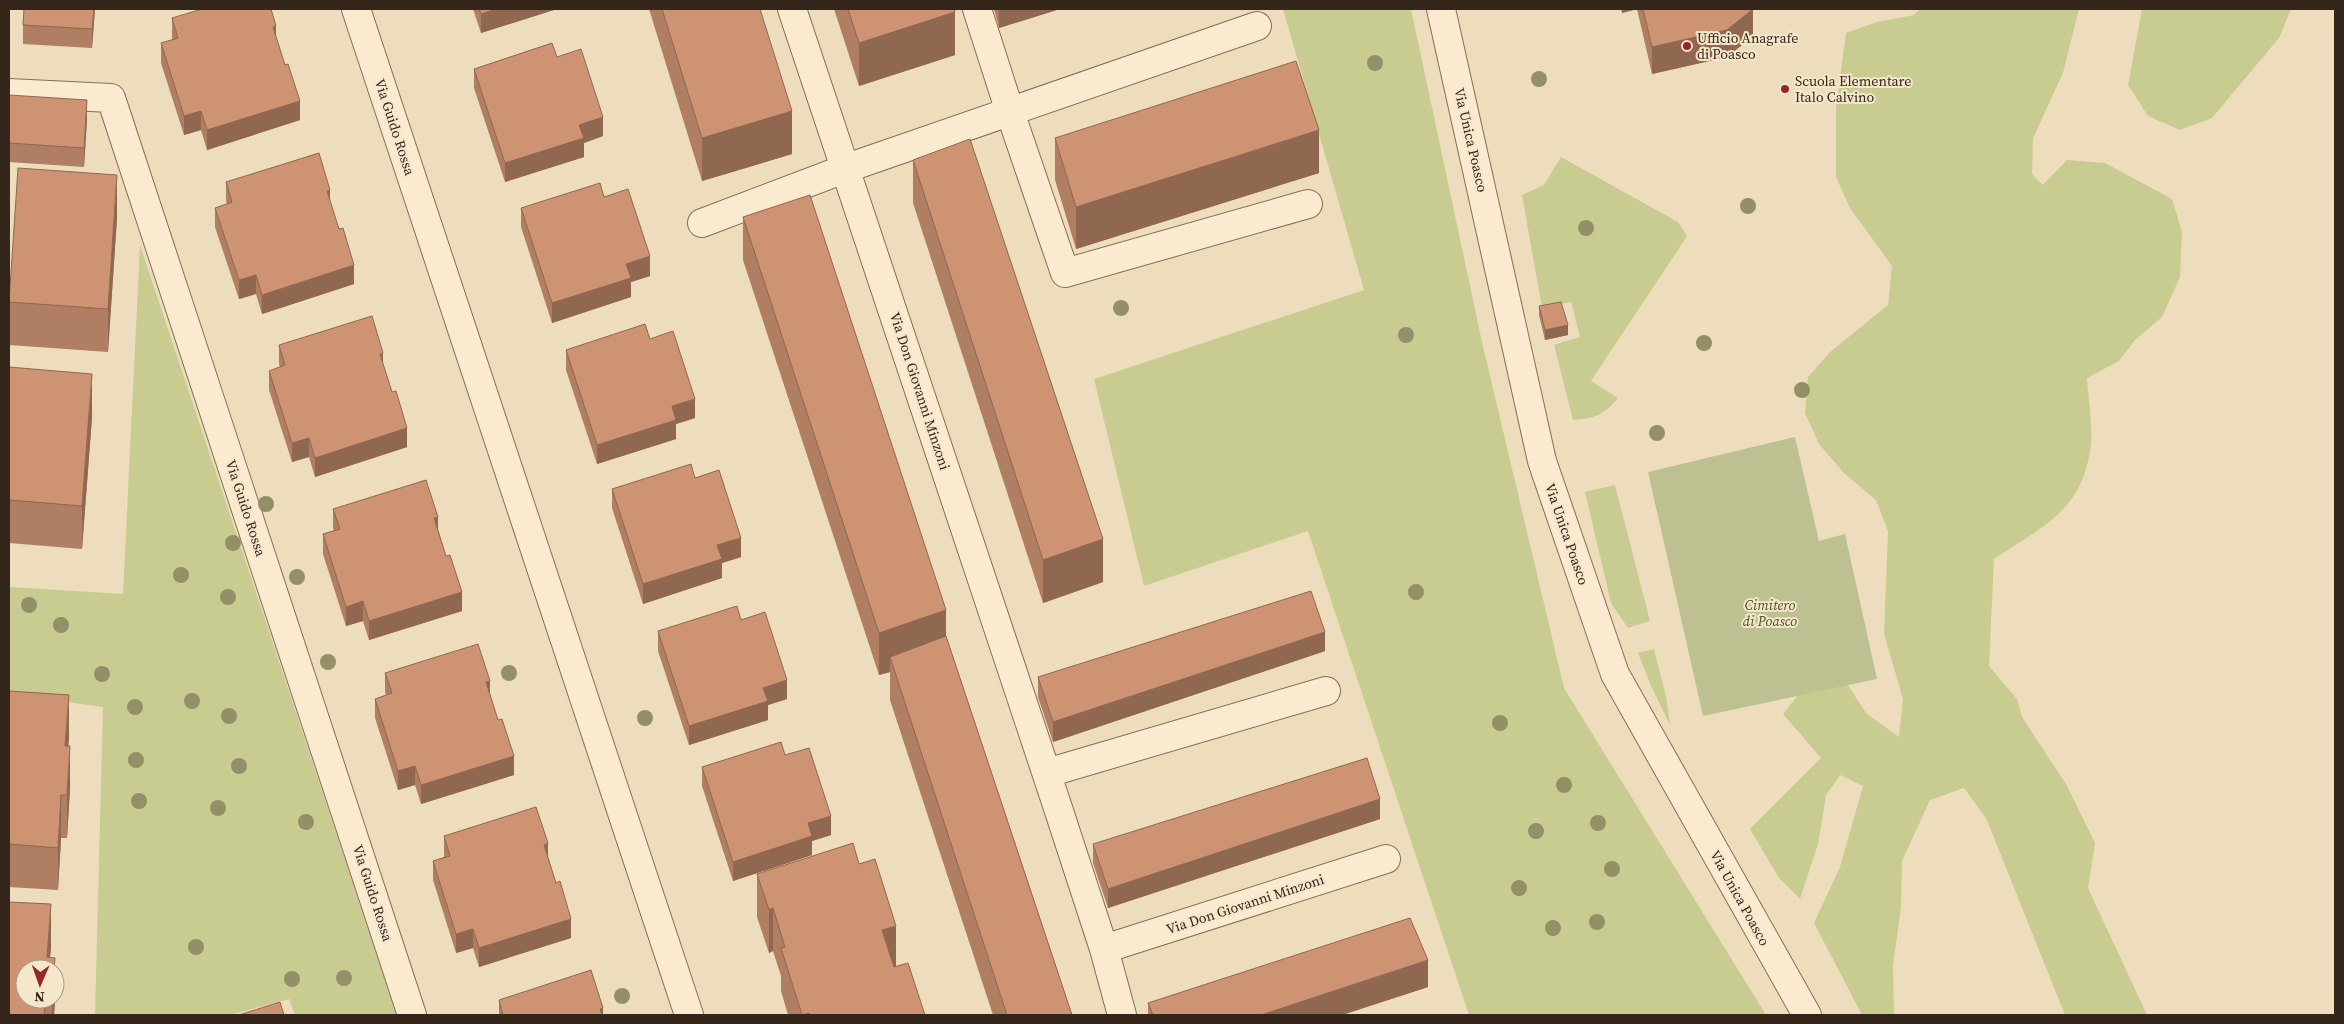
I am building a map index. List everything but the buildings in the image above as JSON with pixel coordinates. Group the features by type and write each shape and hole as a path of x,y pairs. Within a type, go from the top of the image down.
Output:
{"street":[{"name":"Via Guido Rossa","path":"356,9 689,1015"},
{"name":"Via Don Giovanni Minzoni","path":"792,9 847,168 1104,949 1122,1015"},
{"path":"977,9 1065,273 1308,204"},
{"name":"Via Unica Poasco","path":"1442,9 1542,461 1614,674 1806,1015"},
{"path":"702,223 847,168 1257,26"},
{"name":"Via Guido Rossa","path":"9,93 111,98 412,1015"},
{"path":"1046,773 1326,691"},
{"name":"Via Don Giovanni Minzoni","path":"1104,949 1386,859"}],"green space":[{"path":"1283,9 1411,9 1482,342 1564,688 1766,1015 1469,1015 1308,531 1144,586 1094,379 1364,290"},
{"path":"1920,9 2079,9 2063,73 2033,138 2032,174 2043,185 2067,160 2105,163 2172,199 2182,232 2180,277 2162,317 2135,340 2119,361 2087,378 2091,443 2085,472 2078,489 2068,504 2056,516 1994,559 1989,666 2017,699 2022,717 2066,784 2095,843 2088,888 2147,1015 2065,1015 1986,818 1964,788 1930,800 1902,861 1901,907 1893,965 1894,1015 1862,1015 1814,923 1840,867 1863,786 1840,775 1826,795 1818,844 1800,899 1779,878 1750,829 1821,758 1783,714 1801,691 1842,676 1866,713 1899,737 1903,699 1884,634 1888,531 1876,500 1844,473 1819,444 1805,413 1808,377 1830,352 1888,305 1892,266 1850,208 1836,177 1836,108 1846,33 1877,22 1914,15"},
{"path":"2142,9 2291,9 2279,38 2212,118 2180,130 2148,116 2128,85"},
{"path":"1561,157 1678,222 1687,236 1591,381 1618,398 1598,415 1573,420 1554,345 1580,337 1571,302 1542,308 1522,195 1544,185"},
{"path":"140,245 397,1015 295,1015 289,999 230,1015 95,1015 103,707 9,694 9,587 123,594"},
{"name":"Cimitero di Poasco","path":"1795,437 1819,541 1845,534 1877,679 1703,716 1648,472"},
{"path":"1615,485 1650,621 1628,628 1611,603 1585,492"},
{"path":"1654,649 1666,696 1670,725 1651,686 1638,653"}],"place":[{"name":"Ufficio Anagrafe di Poasco","path":"1687,46"},
{"name":"Scuola Elementare Italo Calvino","path":"1785,89"}]}
